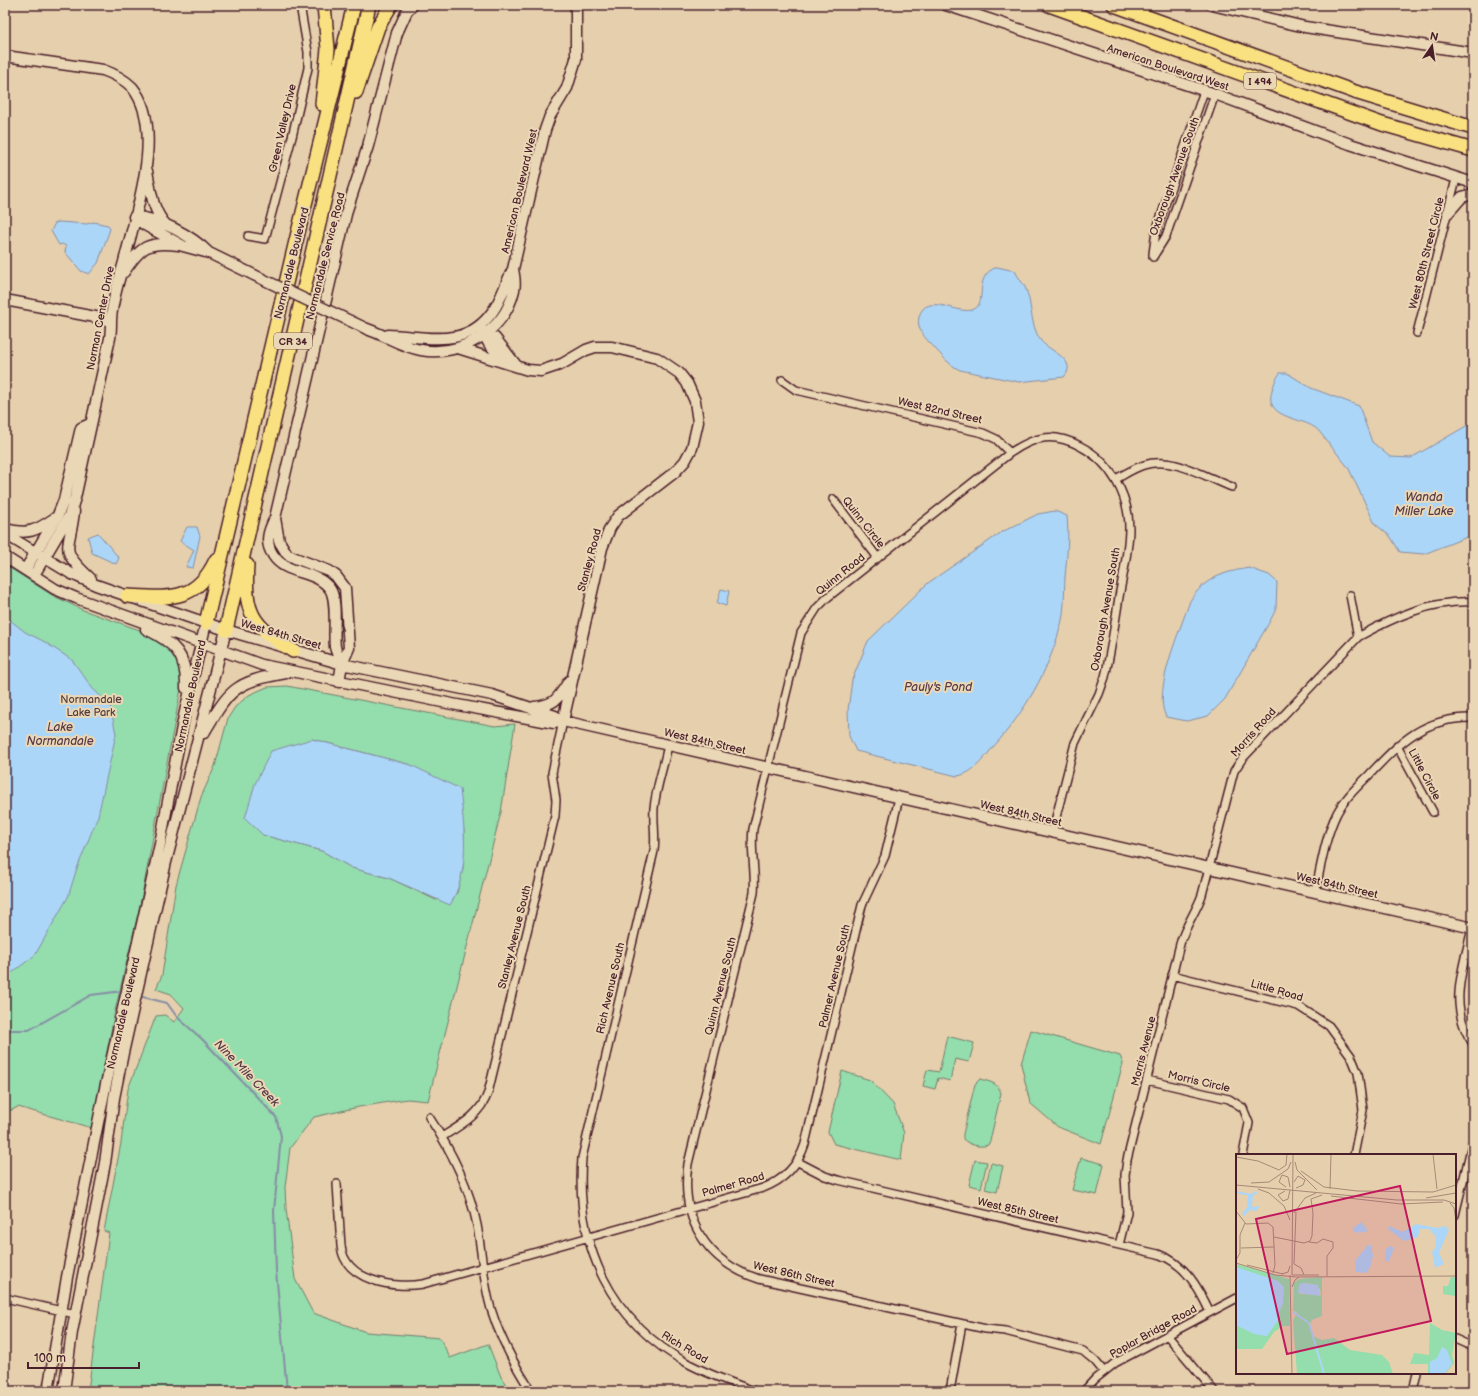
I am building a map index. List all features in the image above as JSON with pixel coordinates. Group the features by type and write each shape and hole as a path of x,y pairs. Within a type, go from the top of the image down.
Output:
{"highway":[{"path":"306,202 326,80 328,50 324,5"},
{"name":"Normandale Boulevard","path":"206,623 354,5"},
{"name":"Normandale Boulevard","path":"226,630 335,157 354,63 369,5"},
{"path":"335,157 378,27 391,5"},
{"name":"I 494","path":"1048,5 1382,124 1473,150"},
{"name":"I 494","path":"1114,5 1354,92 1473,128"},
{"path":"250,525 246,588 252,615 270,637 293,651"},
{"path":"127,596 166,598 178,596 194,590 209,574 226,538"}],"street":[{"name":"Green Valley Drive","path":"248,236 265,239 306,76 308,52 300,5"},
{"name":"Normandale Service Road","path":"342,664 335,649 334,609 330,589 318,579 292,570 276,560 270,551 268,531 275,518 347,210 368,146 397,33 407,11 413,5"},
{"name":"American Boulevard West","path":"385,335 446,340 482,330 496,324 511,300 515,288 513,269 545,130 567,88 576,59 576,5"},
{"name":"American Boulevard West","path":"946,5 1215,94 1350,144 1456,179 1473,183"},
{"path":"1212,5 1305,27 1473,53"},
{"path":"5,56 103,70 123,80 138,95 145,114 147,125 146,165 134,216"},
{"name":"Oxborough Avenue South","path":"1204,91 1156,231 1153,257 1166,236 1215,94"},
{"path":"146,165 154,206 158,216 169,228"},
{"name":"West 80th Street Circle","path":"1417,333 1456,179"},
{"path":"1448,213 1462,197 1473,194"},
{"name":"American Boulevard West","path":"134,216 145,225 183,246 209,253 367,329 385,335 408,347 436,351 458,348 472,342 482,330"},
{"name":"American Boulevard West","path":"134,216 147,217 197,241 209,253"},
{"name":"Norman Center Drive","path":"25,570 40,555 69,516 75,498 110,338 111,320 134,216"},
{"path":"120,280 134,257 144,247 163,243 183,246"},
{"path":"5,300 111,320"},
{"path":"482,330 495,338 512,365"},
{"name":"Stanley Road","path":"512,365 528,370 541,371 562,364 586,350 604,346 657,358 679,373 692,392 697,410 697,428 692,448 685,461 675,472 626,508 612,524 602,548 563,721"},
{"path":"458,348 472,351 512,365"},
{"name":"West 82nd Street","path":"782,380 796,390 983,433 996,440 1010,453"},
{"name":"Norman Center Drive","path":"34,575 40,555 64,500 81,428 90,424"},
{"path":"1010,453 1031,440 1044,437 1058,437 1070,440 1084,447 1096,456 1116,479 1143,465 1166,463 1178,466 1232,487"},
{"name":"Quinn Road","path":"768,768 801,633 817,608 1010,453"},
{"name":"Oxborough Avenue South","path":"1052,832 1075,743 1099,694 1109,660 1129,527 1123,496 1116,479"},
{"path":"75,498 72,524 67,545 68,553 72,562 96,585"},
{"name":"Quinn Circle","path":"833,499 878,558"},
{"path":"5,529 24,532 32,531 38,529 58,515"},
{"name":"Normandale Service Road","path":"275,518 279,541 288,554 329,571 336,576 345,588 349,648 342,664"},
{"name":"West 84th Street","path":"5,534 70,573 96,585 226,630 293,651 342,664 492,695 555,716 563,721 1473,928"},
{"name":"West 84th Street","path":"5,557 56,588 106,610 262,665 340,682 554,723 563,721"},
{"path":"1350,595 1358,637 1392,619 1418,610 1447,603 1473,602"},
{"path":"106,610 165,638 176,648 184,665 186,677 184,716"},
{"name":"Normandale Boulevard","path":"135,981 184,716 206,623"},
{"name":"Normandale Boulevard","path":"48,1391 60,1311 104,1093 129,1006 226,630"},
{"name":"Morris Road","path":"1210,868 1234,771 1247,754 1358,637"},
{"path":"340,682 342,664"},
{"path":"197,746 223,702 237,687 258,678 291,672"},
{"path":"532,708 546,706 554,702 574,674"},
{"path":"1315,892 1327,840 1337,813 1354,790 1397,746 1416,731 1431,724 1446,720 1473,718"},
{"name":"Stanley Avenue South","path":"442,1137 478,1113 484,1104 488,1093 555,816 556,800 552,773 563,721"},
{"name":"Rich Avenue South","path":"588,1237 580,1200 582,1158 654,851 656,838 654,809 668,745"},
{"name":"Little Circle","path":"1397,746 1433,812"},
{"name":"Quinn Avenue South","path":"690,1208 686,1192 688,1164 754,893 755,877 752,839 768,768"},
{"name":"Palmer Avenue South","path":"798,1162 805,1144 862,905 886,856 899,798"},
{"name":"Morris Avenue","path":"1119,1245 1127,1212 1125,1175 1127,1160 1184,931 1198,908 1210,868"},
{"path":"1473,928 1458,1001 1459,1016 1464,1029 1473,1044"},
{"name":"Little Road","path":"1172,975 1298,1006 1329,1026 1351,1056 1358,1073 1363,1110 1354,1154"},
{"name":"Normandale Boulevard","path":"64,1391 75,1314 105,1163 129,1006"},
{"name":"Morris Circle","path":"1147,1080 1229,1099 1243,1108 1249,1123 1243,1154"},
{"path":"428,1117 442,1137 462,1175 477,1226 482,1267 491,1310 515,1365 531,1391"},
{"path":"1456,1211 1473,1140"},
{"name":"Palmer Road","path":"690,1208 773,1184 791,1170 798,1162"},
{"name":"West 85th Street","path":"798,1162 825,1176 838,1180 1158,1254 1179,1264 1190,1277 1210,1312"},
{"path":"337,1184 342,1256 346,1264 359,1275 394,1284 414,1285 690,1208"},
{"name":"West 86th Street","path":"690,1208 695,1226 703,1241 728,1265 743,1274 962,1324 1005,1331 1076,1348 1090,1355 1104,1372"},
{"name":"Rich Road","path":"588,1237 595,1261 605,1282 618,1303 650,1338 690,1365 754,1391"},
{"path":"5,1298 75,1314"},
{"name":"Poplar Bridge Road","path":"1084,1391 1104,1372 1138,1349 1236,1299"},
{"path":"950,1391 962,1324"},
{"path":"1167,1335 1214,1391"},
{"path":"1456,1339 1473,1347"},
{"path":"1413,1391 1417,1374"}],"green space":[{"name":"Normandale Lake Park","path":"5,565 52,595 83,610 151,634 178,656 183,678 141,901 115,1011 92,1128 18,1107 5,1113"},
{"path":"287,686 495,726 515,724 501,812 428,1101 407,1099 359,1107 314,1117 290,1148 285,1187 286,1209 295,1279 313,1313 366,1332 440,1338 450,1358 488,1344 501,1377 510,1391 88,1391 109,1233 104,1231 121,1143 128,1089 156,1016 165,1015 174,1022 184,1008 171,994 156,989 162,975 176,885 201,797 215,766 228,718 235,707 249,695 267,687","holes":["312,739 411,765 464,830 463,868 457,893 436,900 389,878 352,868 322,851 263,835"]},
{"path":"1031,1030 1120,1056 1123,1063 1101,1144 1058,1127 1030,1103 1021,1064"},
{"path":"947,1036 974,1043 969,1062 955,1059 950,1081 938,1078 935,1089 923,1086 927,1070 939,1072"},
{"path":"842,1071 870,1080 893,1104 904,1133 901,1160 834,1144 828,1132"},
{"path":"980,1079 990,1082 998,1087 1001,1093 990,1141 988,1145 978,1146 965,1141 963,1139 963,1134 975,1084"},
{"path":"1081,1158 1104,1164 1097,1195 1072,1190"},
{"path":"975,1160 987,1162 981,1188 969,1185"},
{"path":"991,1163 1003,1166 997,1192 985,1189"}],"water":[{"path":"93,222 108,225 110,229 98,263 89,274 81,271 65,252 66,246 62,244 59,245 51,231 55,223 87,224"},
{"path":"997,267 1015,271 1025,287 1037,334 1041,341 1061,356 1068,366 1068,371 1064,377 1019,382 960,370 945,360 922,333 918,321 923,309 929,305 945,306 962,310 976,308 981,299 985,276"},
{"name":"Wanda Miller Lake","path":"1280,373 1287,373 1311,388 1359,406 1372,442 1390,457 1411,458 1468,425 1473,424 1473,538 1467,537 1424,554 1400,552 1390,536 1375,524 1348,467 1318,430 1311,425 1286,416 1273,407 1271,400 1272,390"},
{"name":"Pauly's Pond","path":"1055,511 1067,516 1068,524 1068,546 1062,622 1042,676 1025,706 1005,733 978,765 963,775 957,776 856,751 849,736 848,710 852,680 868,641 928,583 1002,532 1038,514"},
{"path":"187,527 197,527 200,536 193,568 186,567 194,550 180,541"},
{"path":"98,533 119,558 116,564 92,553 88,537"},
{"path":"1249,568 1269,575 1277,582 1276,609 1270,621 1225,699 1208,716 1187,721 1166,717 1163,706 1165,676 1169,659 1190,601 1202,587 1215,577"},
{"path":"721,589 729,591 726,606 717,603"},
{"name":"Lake Normandale","path":"5,616 25,632 43,641 72,660 93,689 110,705 116,734 98,816 76,871 68,897 35,955 5,978"},
{"path":"312,739 411,765 460,789 464,834 463,863 457,892 450,905 389,878 352,868 322,851 263,835 245,818 255,784 271,751"}],"waterway":[{"name":"Nine Mile Creek","path":"5,1030 29,1030 91,995 123,991"},
{"name":"Nine Mile Creek","path":"139,996 167,1003 177,1017 202,1039 276,1117 281,1136 274,1211 276,1271 287,1391"}]}
